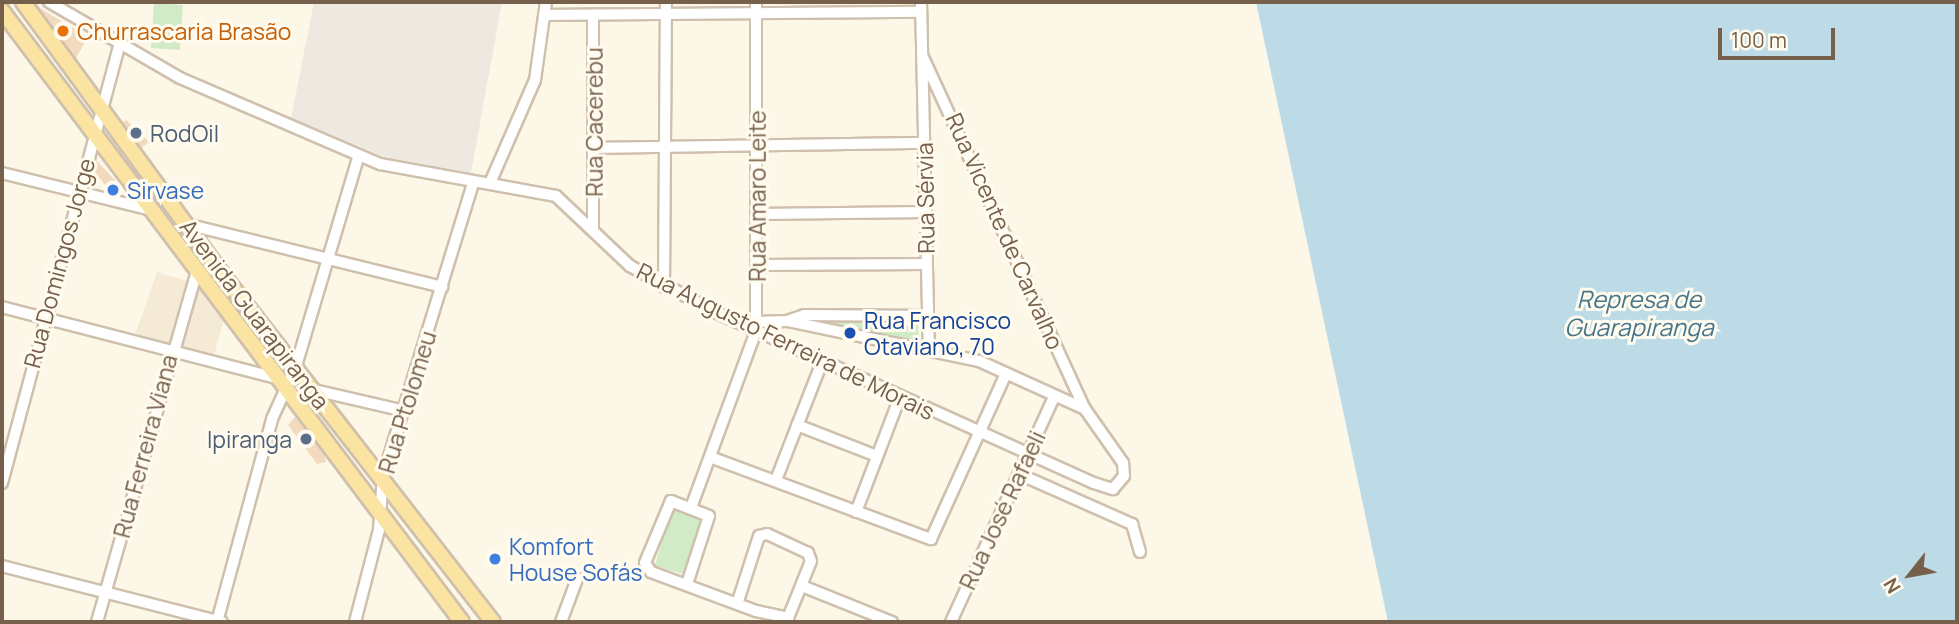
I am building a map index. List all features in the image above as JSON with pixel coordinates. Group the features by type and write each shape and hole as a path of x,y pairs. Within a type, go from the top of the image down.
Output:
{"main road":[{"name":"Avenida Guarapiranga","path":"23,2 186,224 493,622"},
{"name":"Avenida Guarapiranga","path":"2,11 93,135 283,383 381,519 462,622"}],"street":[{"name":"Rua Augusto Ferreira de Morais","path":"49,2 118,45 180,78 359,155 407,173 473,184 490,183 556,196 630,266 664,287 756,327 822,362 979,433 1105,487 1117,487"},
{"path":"490,183 535,80 546,2"},
{"name":"Rua Amaro Leite","path":"692,505 756,327 756,7"},
{"path":"544,15 593,15 666,8 921,7"},
{"name":"Rua Sérvia","path":"921,7 929,351"},
{"path":"664,287 666,8"},
{"name":"Rua Cacerebu","path":"593,15 593,230"},
{"name":"Rua Domingos Jorge","path":"2,483 118,45"},
{"name":"Rua Vicente de Carvalho","path":"922,55 1085,410 1123,463 1124,476 1117,487"},
{"path":"595,148 924,144"},
{"path":"2,566 219,622 283,383 296,366 359,155"},
{"path":"2,173 152,210"},
{"name":"Rua Ptolomeu","path":"355,622 381,519 382,481 473,184"},
{"path":"758,214 926,212"},
{"path":"186,224 442,287"},
{"path":"758,265 926,264"},
{"name":"Rua Ferreira Viana","path":"97,622 171,352 197,270"},
{"path":"2,307 283,383"},
{"path":"756,327 804,316 928,316"},
{"path":"787,321 971,358 1085,410"},
{"path":"776,480 822,362"},
{"path":"710,457 928,540 935,535 1006,374"},
{"path":"314,390 404,411"},
{"path":"856,512 900,397"},
{"name":"Rua José Rafaeli","path":"951,622 1054,397"},
{"path":"797,425 877,456"},
{"path":"1019,474 1132,524 1140,536 1140,552"},
{"path":"687,584 709,519 706,511 692,505 666,503 646,569 687,584 788,618 802,586 808,553 767,534 760,536 738,601"},
{"path":"561,622 577,579"},
{"path":"802,586 892,622"}],"shaded area":[{"path":"314,2 502,2 471,173 388,158 291,118"},
{"path":"157,272 187,281 189,275 224,319 213,359 135,335"}],"green space":[{"path":"154,3 183,5 180,50 151,48"},
{"path":"821,322 918,322 919,342 852,327"},
{"path":"672,509 701,518 683,574 655,565"}],"water":[{"name":"Represa de Guarapiranga","path":"1256,2 1957,2 1957,622 1388,622"}],"building":[{"name":"Churrascaria Brasão","path":"38,7 88,37 76,58"},
{"name":"RodOil","path":"126,120 149,142 141,148 123,122"},
{"path":"96,160 116,181 107,188 94,170"},
{"name":"Ipiranga","path":"295,417 324,454 326,462 317,464 288,425"}],"place":[{"name":"Churrascaria Brasão","path":"63,31"},
{"name":"RodOil","path":"136,133"},
{"name":"Sirvase","path":"113,190"},
{"name":"Rua Francisco Otaviano, 70","path":"850,333"},
{"name":"Ipiranga","path":"306,439"},
{"name":"Komfort House Sofás","path":"495,559"}]}
